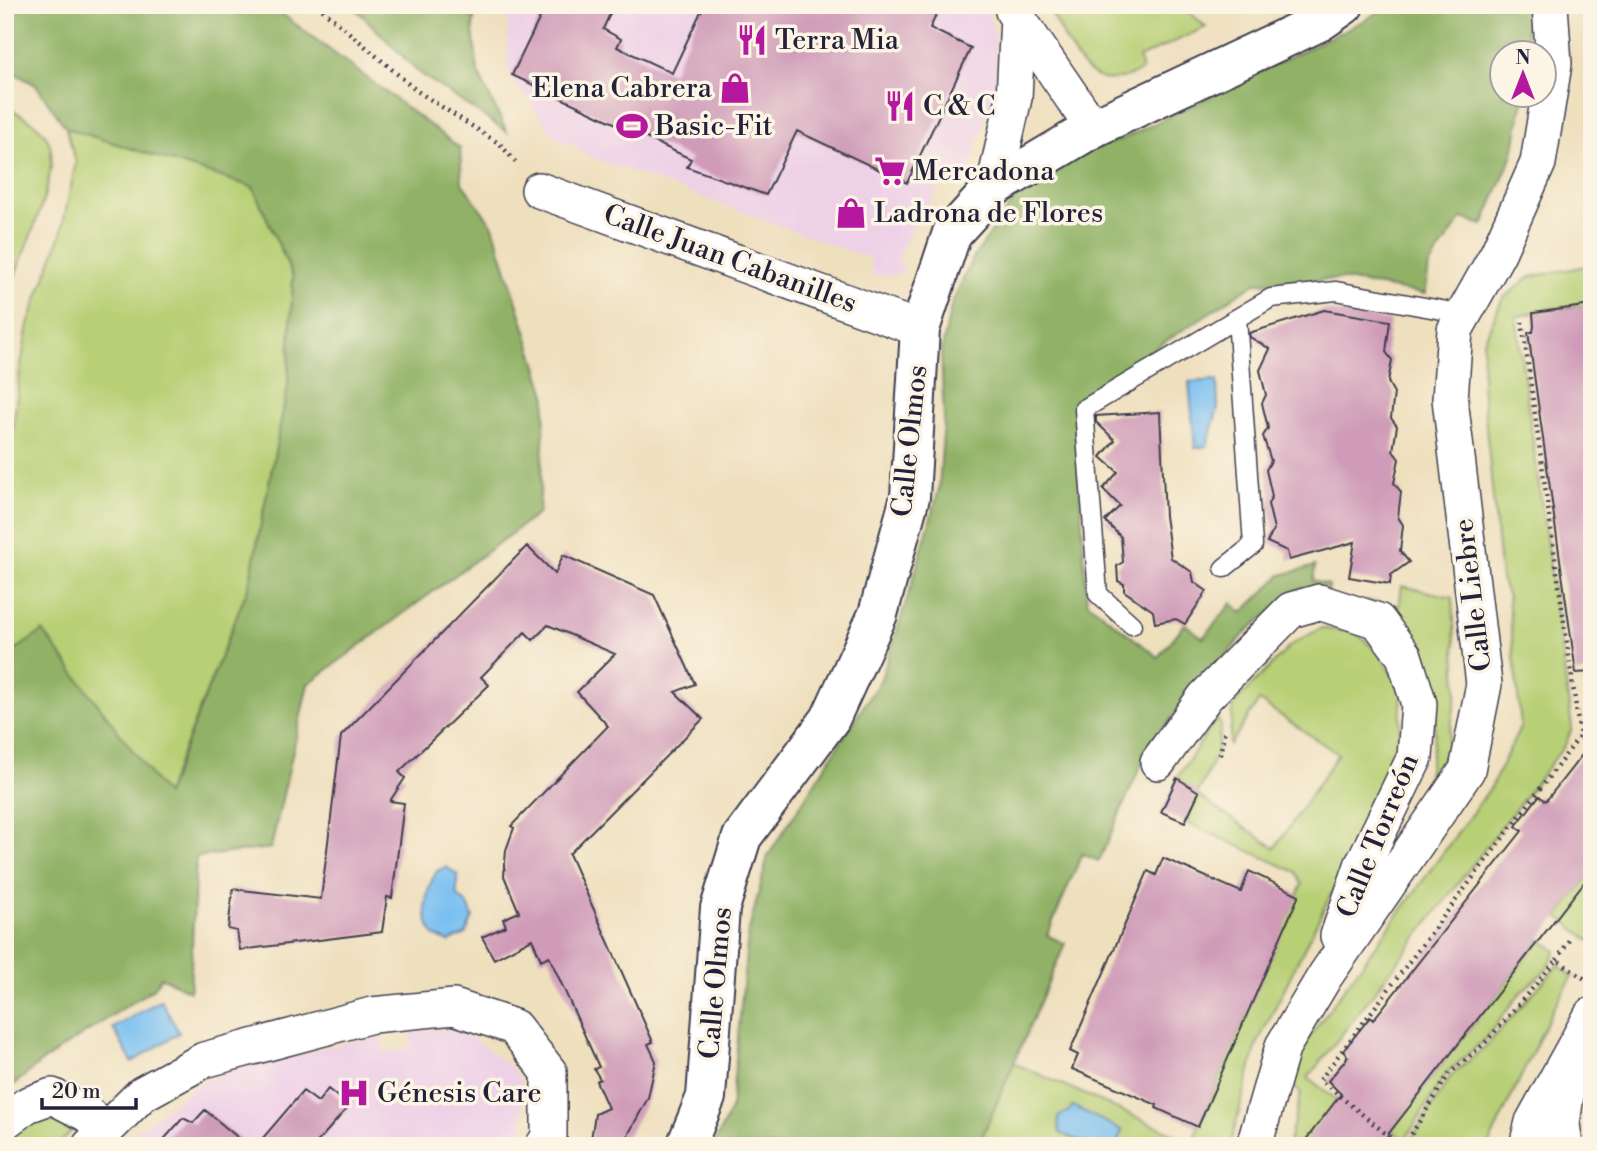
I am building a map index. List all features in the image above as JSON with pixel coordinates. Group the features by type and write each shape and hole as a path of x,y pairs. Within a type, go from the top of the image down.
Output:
{"street":[{"name":"Calle Olmos","path":"686,1146 706,1097 720,908 742,837 830,719 878,614 910,497 920,329 952,233 994,187 1093,128 1321,22 1344,5"},
{"name":"Calle Liebre","path":"1254,1146 1283,1046 1325,976 1467,770 1484,684 1450,399 1455,330 1498,253 1538,163 1554,64 1550,5"},
{"path":"1013,11 1093,128"},
{"path":"994,187 1014,97 1013,11"},
{"name":"Calle Juan Cabanilles","path":"539,190 920,329"},
{"name":"Calle Torreón","path":"1157,762 1205,697 1291,610 1319,602 1378,621 1404,656 1419,704 1415,757 1362,866 1325,976"},
{"path":"5,1121 27,1105 52,1096 87,1114 97,1137 142,1094 204,1060 372,1015 454,1007 514,1027 549,1072 549,1137 543,1146"},
{"path":"1527,1146 1533,1122 1573,1045 1592,1015"},
{"path":"1565,1146 1562,1124 1573,1045"}],"lane":[{"path":"1132,625 1098,594 1084,409 1271,298 1336,292 1464,314"},
{"path":"1224,568 1253,545 1237,318"}],"path":[{"path":"317,5 417,91 500,144"},
{"path":"1404,1146 1449,1074 1485,1043 1557,960 1569,940"},
{"path":"1557,960 1592,984"}],"shaded area":[{"path":"509,5 984,5 994,31 997,67 991,105 966,178 946,177 911,231 897,260 905,269 896,275 873,276 869,258 583,154 575,146 555,137 507,71"},
{"name":"Génesis Care","path":"410,1030 450,1030 472,1037 512,1069 522,1083 523,1127 513,1146 124,1146 138,1130 194,1087 227,1071 381,1035 384,1051 412,1048"}],"green space":[{"path":"5,5 270,5 460,148 462,183 493,226 546,395 539,513 308,684 271,848 196,857 190,991 161,977 154,988 41,1062 5,1092 5,657 43,631 166,795 249,585 288,386 293,277 253,187 66,128 36,85 5,68"},
{"path":"352,5 475,5 473,29 478,73 507,132 419,73"},
{"path":"1047,5 1181,5 1206,27 1139,58 1142,70 1123,78 1107,80 1093,75 1082,66"},
{"path":"1388,5 1527,5 1526,38 1488,38 1488,108 1522,108 1513,154 1483,225 1462,218 1429,266 1425,294 1340,279 1255,283 1074,401 1087,602 1158,657 1185,624 1203,638 1232,603 1242,613 1281,575 1315,566 1313,581 1329,585 1328,592 1300,588 1247,631 1151,742 1099,861 1082,854 1047,935 1065,944 978,1146 713,1146 731,1109 748,934 768,856 881,679 911,587 939,489 944,419 941,353 952,303 972,260 1018,194 1080,155 1129,136 1367,19"},
{"path":"5,106 27,118 45,135 51,150 51,165 35,225 5,301"},
{"path":"66,128 253,187 293,277 288,386 249,585 165,796 43,632 5,657 5,507 19,377 28,324 61,234 76,162"},
{"path":"1592,265 1592,305 1547,309 1516,317 1572,728 1565,745 1308,1078 1385,1136 1393,1146 1288,1146 1301,1093 1292,1086 1296,1062 1312,1033 1491,787 1521,726 1508,597 1501,579 1482,385 1483,343 1503,298 1530,277"},
{"path":"1402,586 1453,597 1457,693 1446,751 1424,801 1435,733 1431,677 1405,633 1365,600 1399,607"},
{"path":"1321,628 1356,633 1380,654 1402,692 1397,769 1341,890 1334,888 1257,1044 1230,1146 1116,1146 1122,1130 1069,1111 1058,1119 1060,1133 1092,1146 978,1146 1014,1063 1192,1142 1302,884 1296,872 1185,822 1191,810 1185,784 1177,778 1217,718 1221,726 1216,755 1197,795 1275,848 1338,754 1259,701 1229,746 1233,705 1291,645"},
{"path":"1592,872 1592,942 1558,916"},
{"path":"1540,939 1556,951 1547,969 1522,991 1484,1040 1447,1073 1405,1140 1391,1130"},
{"path":"1558,965 1573,976 1554,1007 1488,1146 1407,1146 1451,1076 1486,1046"},
{"path":"47,1113 61,1117 73,1129 58,1146 5,1146 5,1140"}],"water":[{"path":"1217,380 1218,408 1207,446 1195,448 1189,382"},
{"path":"446,867 457,874 457,895 468,905 473,917 466,934 449,942 435,936 430,929 426,912 427,895 433,878 437,871"},
{"path":"161,1000 179,1033 132,1062 113,1028"},
{"path":"1072,1106 1122,1130 1116,1146 1092,1146 1060,1133 1058,1117"}],"building":[{"path":"546,5 614,5 603,29 621,39 617,47 672,73 704,5 941,5 930,28 971,48 907,183 797,131 766,195 687,167 691,159 512,75"},
{"path":"1592,305 1592,672 1576,673 1528,332 1533,332 1533,313"},
{"path":"1324,310 1390,321 1386,352 1392,360 1388,382 1394,393 1391,418 1397,426 1393,451 1399,459 1394,483 1401,492 1398,517 1403,525 1400,551 1409,562 1391,575 1390,584 1349,577 1355,542 1289,560 1287,551 1267,542 1274,529 1268,504 1272,496 1266,470 1271,461 1263,436 1268,428 1262,403 1266,395 1260,370 1270,349 1250,337 1249,333"},
{"path":"1160,412 1165,516 1171,558 1192,572 1194,582 1207,591 1185,624 1176,619 1155,623 1153,611 1124,591 1124,584 1118,581 1117,566 1123,562 1121,537 1105,521 1120,506 1103,489 1118,472 1101,457 1115,440 1096,422 1096,416"},
{"path":"527,546 555,574 563,555 654,595 695,684 675,692 703,719 569,854 653,1042 648,1044 656,1061 648,1098 622,1146 590,1146 595,1114 608,1108 596,1081 600,1079 594,1069 599,1067 549,956 541,960 532,939 494,959 482,937 506,926 503,919 519,912 504,876 506,850 514,828 511,826 608,726 577,692 615,654 548,625 533,640 525,632 481,677 489,685 399,772 405,778 390,801 404,803 392,898 387,897 382,932 240,950 237,931 228,929 233,889 321,899 341,736"},
{"path":"1592,742 1592,872 1379,1146 1301,1146 1341,1094 1328,1081 1348,1057 1343,1051 1370,1017 1373,1020 1522,831 1516,826 1539,796 1546,801"},
{"path":"1177,778 1199,792 1185,822 1161,812"},
{"path":"1163,858 1241,892 1249,871 1299,895 1198,1127 1156,1108 1157,1105 1072,1069 1078,1055 1070,1051 1148,871 1156,875"},
{"path":"328,1089 349,1106 314,1146 256,1146 303,1091 318,1102"},
{"path":"205,1110 248,1146 158,1146 183,1118 193,1123"}],"place":[{"name":"Terra Mia","path":"752,40"},
{"name":"Elena Cabrera","path":"735,88"},
{"name":"C & C","path":"900,106"},
{"name":"Basic-Fit","path":"632,126"},
{"name":"Mercadona","path":"890,171"},
{"name":"Ladrona de Flores","path":"851,213"},
{"name":"Génesis Care","path":"354,1093"}]}
